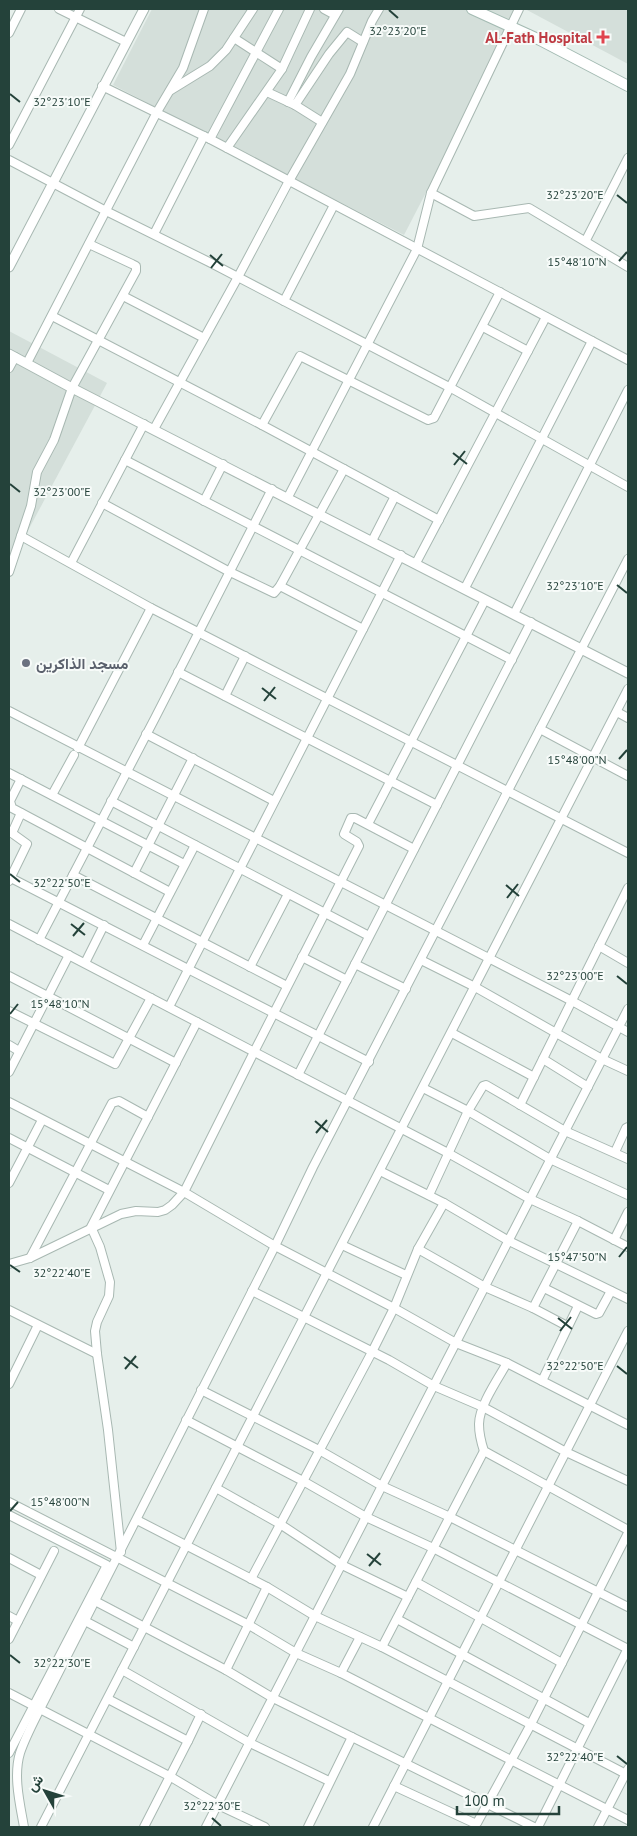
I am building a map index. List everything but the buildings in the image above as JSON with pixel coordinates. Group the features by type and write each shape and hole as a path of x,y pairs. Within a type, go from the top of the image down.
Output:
{"main road":[{"path":"472,9 628,86"}],"street":[{"path":"9,33 21,9"},
{"path":"59,9 126,42"},
{"path":"9,145 80,9"},
{"path":"9,268 102,86 144,9"},
{"path":"27,363 157,112 184,64 204,9"},
{"path":"170,90 210,66 226,50 253,9"},
{"path":"154,234 279,9"},
{"path":"226,148 282,69 310,9"},
{"path":"292,103 311,57 337,12 324,9"},
{"path":"154,429 289,180 350,74 379,9"},
{"path":"288,498 417,248 431,193 520,9"},
{"path":"292,103 345,33 349,32 363,42"},
{"path":"234,38 282,69"},
{"path":"102,86 207,137 628,360"},
{"path":"267,92 292,103 322,122"},
{"path":"586,240 628,158"},
{"path":"9,160 451,388 628,487"},
{"path":"431,193 474,216 530,208 628,267"},
{"path":"284,301 334,205"},
{"path":"9,572 31,506 37,472 54,440 72,388 136,271 136,266 89,244"},
{"path":"262,425 300,356 428,420 434,418 500,292"},
{"path":"123,296 204,338"},
{"path":"52,316 262,425 439,520"},
{"path":"416,563 546,317"},
{"path":"483,327 528,351"},
{"path":"465,588 592,340"},
{"path":"9,368 12,355 72,388 628,672"},
{"path":"514,614 628,390"},
{"path":"71,562 144,424"},
{"path":"125,460 512,660"},
{"path":"204,501 223,464"},
{"path":"102,503 271,593 277,592 344,469"},
{"path":"39,940 272,489"},
{"path":"372,541 395,496"},
{"path":"21,536 151,608 628,853"},
{"path":"169,1007 401,556"},
{"path":"9,1753 85,1621 313,1167 349,1101 628,558"},
{"path":"280,586 363,629"},
{"path":"368,824 485,600"},
{"path":"52,795 151,608"},
{"path":"298,1075 531,622"},
{"path":"224,696 245,656"},
{"path":"178,672 437,805"},
{"path":"41,1827 628,689"},
{"path":"9,711 76,751 126,773 572,1001 628,1032"},
{"path":"617,712 628,718"},
{"path":"540,730 628,776"},
{"path":"146,734 274,801"},
{"path":"134,873 193,758"},
{"path":"9,773 184,864"},
{"path":"21,779 10,801 12,808 170,892"},
{"path":"111,801 369,936"},
{"path":"21,813 10,832 27,844 9,878 104,925 368,1062"},
{"path":"9,1264 30,1258 121,1214 136,1211 158,1212 169,1208 184,1192 359,846 357,842 345,836 344,832 352,817 414,849"},
{"path":"143,945 195,845"},
{"path":"73,875 287,986"},
{"path":"520,1105 628,888"},
{"path":"250,967 288,894"},
{"path":"9,924 448,1153 530,1199 628,1247"},
{"path":"85,963 104,925"},
{"path":"599,946 628,963"},
{"path":"9,1072 69,955"},
{"path":"302,957 347,980"},
{"path":"421,960 475,987 602,1059 628,1071"},
{"path":"355,964 406,989"},
{"path":"9,976 176,1063"},
{"path":"9,1011 113,1064 117,1062 151,998"},
{"path":"206,1827 628,1008"},
{"path":"119,1555 108,1430 97,1354 96,1322 109,1296 110,1289 108,1273 92,1227 109,1190 197,1022"},
{"path":"452,1033 534,1077"},
{"path":"9,1046 19,1051"},
{"path":"543,1059 588,1087"},
{"path":"429,1195 468,1112 480,1089 486,1085 565,1131 628,1159"},
{"path":"423,1088 550,1160 628,1195"},
{"path":"30,1258 112,1103 119,1101 148,1117"},
{"path":"9,1102 184,1192 275,1246 456,1342 507,1363 628,1425"},
{"path":"9,1184 42,1120"},
{"path":"615,1152 628,1127"},
{"path":"9,1138 109,1190"},
{"path":"380,1171 444,1203 509,1242 628,1299"},
{"path":"251,1579 372,1352 394,1308 418,1249 444,1203"},
{"path":"614,1240 628,1212"},
{"path":"534,1308 578,1221"},
{"path":"342,1245 406,1275"},
{"path":"418,1249 485,1287 534,1308 567,1326"},
{"path":"544,1288 598,1314 611,1291"},
{"path":"252,1291 434,1386 483,1408 566,1452 628,1481"},
{"path":"542,1381 578,1306"},
{"path":"9,1310 97,1354"},
{"path":"9,1384 38,1325"},
{"path":"373,1827 628,1331"},
{"path":"382,1647 484,1451 478,1424 483,1408 507,1363"},
{"path":"201,1390 319,1450 382,1486 450,1516 628,1607"},
{"path":"95,1601 226,1670 273,1698 536,1827 560,1785 589,1722 628,1649 433,1548 366,1517 186,1420"},
{"path":"394,1786 474,1824 477,1823 544,1699 628,1531 484,1451"},
{"path":"216,1488 280,1524 342,1565 408,1597"},
{"path":"9,1502 119,1555 167,1583 249,1625 296,1653 341,1673 628,1820"},
{"path":"9,1515 107,1565 36,1707 20,1752 17,1773 24,1827"},
{"path":"137,1520 267,1587 315,1616 360,1636 530,1726 627,1772 598,1827"},
{"path":"9,1639 54,1551"},
{"path":"9,1558 42,1576"},
{"path":"416,1582 562,1663"},
{"path":"226,1670 267,1587"},
{"path":"9,1616 18,1621"},
{"path":"397,1619 589,1722"},
{"path":"85,1621 134,1647"},
{"path":"341,1673 360,1636"},
{"path":"122,1670 250,1743 329,1781"},
{"path":"9,1693 171,1777 218,1805 265,1827"},
{"path":"108,1700 188,1741"},
{"path":"144,1827 171,1777 201,1714"},
{"path":"308,1827 352,1737"}],"shaded area":[{"path":"152,9 521,9 404,235 113,85"},
{"name":"AL-Fath Hospital","path":"628,9 628,64 527,10"},
{"path":"9,331 107,383 9,566"}],"waterway":[{"path":"9,715 36,729"}],"place":[{"name":"AL-Fath Hospital","path":"603,37"},
{"name":"مسجد الذاكرين","path":"26,663"}]}
